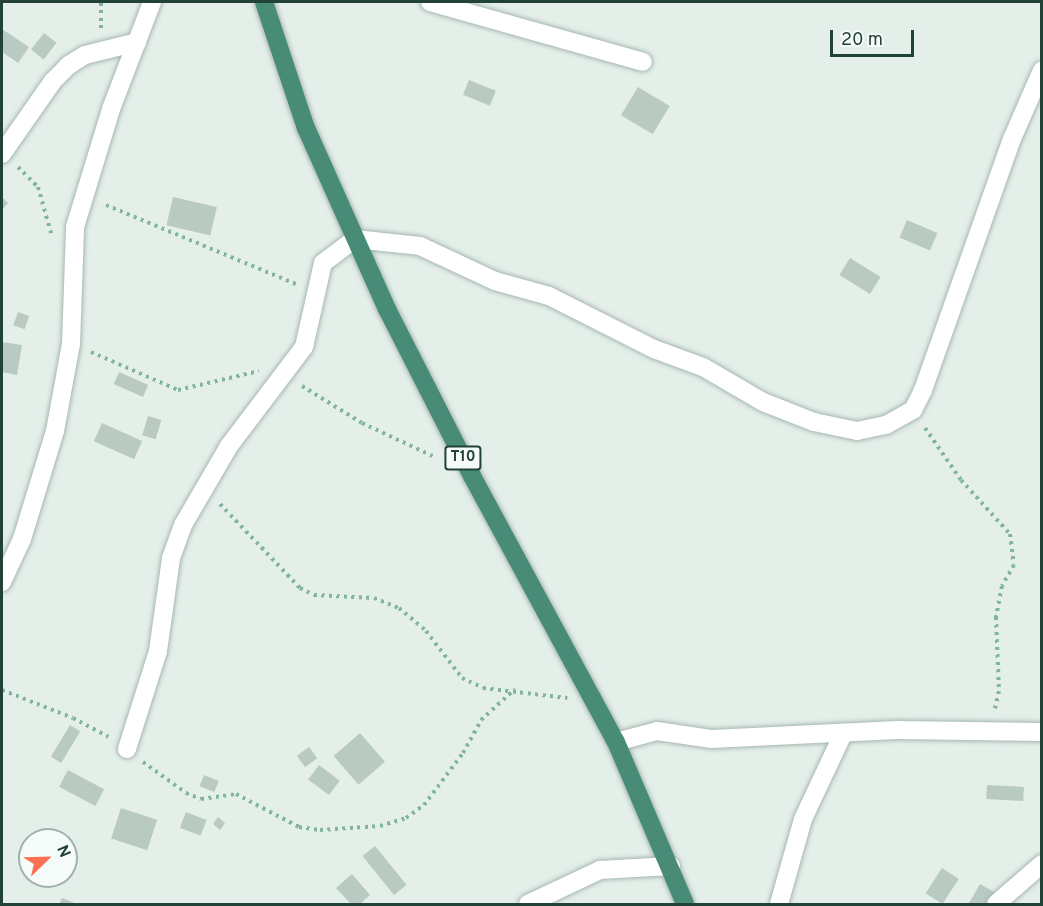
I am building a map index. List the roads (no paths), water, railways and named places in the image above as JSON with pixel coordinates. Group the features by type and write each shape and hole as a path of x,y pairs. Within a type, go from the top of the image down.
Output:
{"highway":[{"name":"T10","path":"264,2 306,128 355,239 472,476 616,742 671,866 685,904"}],"street":[{"path":"2,582 37,497 55,431 71,344 72,262 75,227 83,196 152,2"},
{"path":"430,2 643,62"},
{"path":"4,149 53,81 69,65 85,55 137,42"},
{"path":"127,749 158,651 171,558 183,525 229,446 304,347 314,292 323,263 355,239 420,246 495,281 549,296 654,348 704,367 763,402 814,422 857,431 886,425 913,410 1041,70"},
{"path":"616,742 657,731 712,739 991,729 1041,732"},
{"path":"779,904 803,819 843,734"},
{"path":"996,904 1041,864"},
{"path":"528,904 600,870 671,866"}]}
